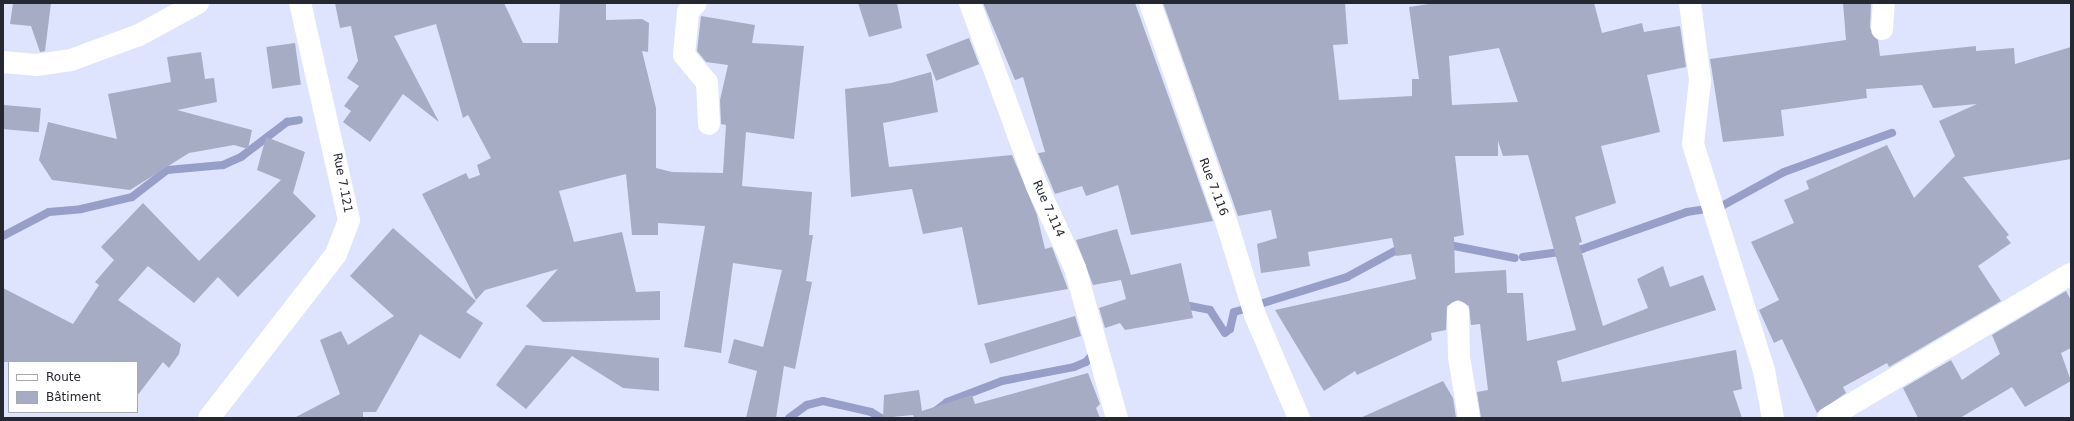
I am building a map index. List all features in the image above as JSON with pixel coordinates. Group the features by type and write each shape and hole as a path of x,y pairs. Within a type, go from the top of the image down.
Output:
{"street":[{"path":"3,62 36,65 71,60 139,35 198,3"},
{"name":"Rue 7.121","path":"209,418 336,254 349,220 300,3"},
{"path":"696,3 688,12 684,55 707,82 709,124"},
{"name":"Rue 7.114","path":"970,3 1037,186 1075,268 1117,418"},
{"name":"Rue 7.116","path":"1150,3 1276,371 1299,418"},
{"path":"1690,3 1700,80 1693,144 1764,370 1773,418"},
{"path":"1882,29 1884,3"},
{"path":"1828,418 2071,274"},
{"path":"1458,312 1459,357 1469,418"}],"building":[{"path":"13,3 51,3 45,51 40,52 31,26 10,24"},
{"path":"335,3 504,3 523,43 558,43 560,3 606,3 606,20 642,19 649,23 648,52 642,51 656,108 656,168 672,172 723,173 726,125 721,124 720,100 728,65 706,62 697,51 701,16 755,25 752,43 804,46 794,139 746,132 742,186 812,192 809,235 813,235 806,281 812,282 795,369 784,366 776,418 746,418 757,371 728,363 734,339 763,347 782,270 733,263 721,353 684,347 705,226 658,223 658,235 632,235 626,174 559,191 574,242 622,232 636,292 660,291 660,320 543,322 526,306 558,269 485,290 476,300 422,194 466,173 469,179 480,175 477,165 491,158 468,115 463,118 436,24 394,36 439,122 403,94 370,142 343,122 351,111 344,106 359,86 347,78 358,61 351,26 340,28"},
{"path":"858,3 897,3 902,28 869,37"},
{"path":"983,3 1135,3 1213,221 1131,235 1118,185 1086,196 1082,186 1055,194 1038,153 1045,152 1023,77 1015,80"},
{"path":"1163,3 1345,3 1348,44 1333,45 1339,100 1412,96 1412,79 1419,79 1409,7 1435,3 1594,3 1602,33 1642,23 1644,32 1680,26 1686,67 1647,75 1660,132 1601,146 1616,203 1575,217 1582,242 1579,243 1603,326 1648,308 1637,279 1663,266 1670,287 1703,275 1716,310 1557,361 1562,382 1736,350 1742,389 1733,391 1742,418 1481,418 1477,392 1488,390 1480,324 1471,325 1469,306 1458,300 1447,306 1446,330 1431,333 1432,340 1357,375 1355,371 1324,391 1275,310 1416,279 1411,254 1396,256 1392,238 1308,252 1310,266 1261,273 1257,244 1277,238 1271,210 1238,216","holes":["1499,48 1518,102 1452,105 1449,56","1498,141 1503,156 1528,155 1576,330 1527,341 1523,293 1507,293 1506,270 1455,273 1454,237 1464,235 1455,156 1498,156"]},
{"path":"1843,3 1871,3 1870,28 1878,40 1880,56 1976,46 1976,51 2014,48 2015,64 2071,47 2071,159 1963,177 2009,235 2006,237 2011,243 1978,266 2001,301 1889,367 1887,363 1843,387 1846,393 1817,413 1782,339 1774,343 1759,310 1779,300 1751,242 1794,223 1784,200 1809,189 1806,181 1887,145 1914,198 1955,156 1939,121 1977,104 1933,108 1922,85 1866,89 1867,98 1781,110 1784,136 1723,142 1710,59 1846,40"},
{"path":"969,38 979,64 936,81 926,54"},
{"path":"295,43 301,85 272,89 266,47"},
{"path":"201,52 205,79 214,78 217,102 177,110 252,130 248,149 234,145 189,153 130,190 52,180 39,160 48,122 117,139 108,94 171,82 167,57"},
{"path":"931,72 938,112 883,123 889,167 1012,155 1037,215 1045,249 1052,247 1068,289 978,305 962,227 923,234 912,189 851,197 845,89 891,83"},
{"path":"4,105 41,108 39,132 3,129"},
{"path":"266,137 305,152 293,193 316,216 238,297 218,277 194,303 148,266 118,300 181,344 179,354 169,368 163,362 138,395 138,361 3,362 3,288 73,324 99,285 95,282 114,260 101,247 143,203 199,261 281,180 257,170"},
{"path":"393,228 476,301 466,312 483,323 460,359 420,334 376,412 363,412 363,418 294,418 340,394 320,340 341,331 348,345 394,316 350,276"},
{"path":"1117,229 1131,275 1181,263 1193,318 1125,330 1120,323 1105,328 1099,308 1126,299 1121,280 1093,285 1076,240"},
{"path":"2066,291 2071,300 2071,348 2061,353 2071,381 2025,407 2012,387 1960,418 1918,418 1903,388 1951,360 1962,380 2000,354 1992,335"},
{"path":"1075,316 1081,336 990,364 984,344"},
{"path":"526,345 659,358 659,391 623,388 572,356 526,409 496,385"},
{"path":"1088,373 1100,404 1096,408 1100,418 914,418 913,415 883,418 884,395 919,390 922,411 972,395 975,404"},
{"path":"1443,381 1453,398 1456,418 1360,418"}],"waterway":[{"path":"3,236 49,212 81,209 132,197 167,170 223,165 241,157 287,122 299,120"},
{"path":"1523,257 1582,249 1687,212 1720,207 1784,172 1892,133"},
{"path":"1444,244 1515,258"},
{"path":"1260,304 1347,277 1404,246"},
{"path":"1190,306 1210,310 1225,333 1230,329 1234,312 1251,307"},
{"path":"926,418 947,402 1002,381 1074,367 1086,362 1096,350"},
{"path":"789,418 807,405 823,401 871,412 881,418"}]}
